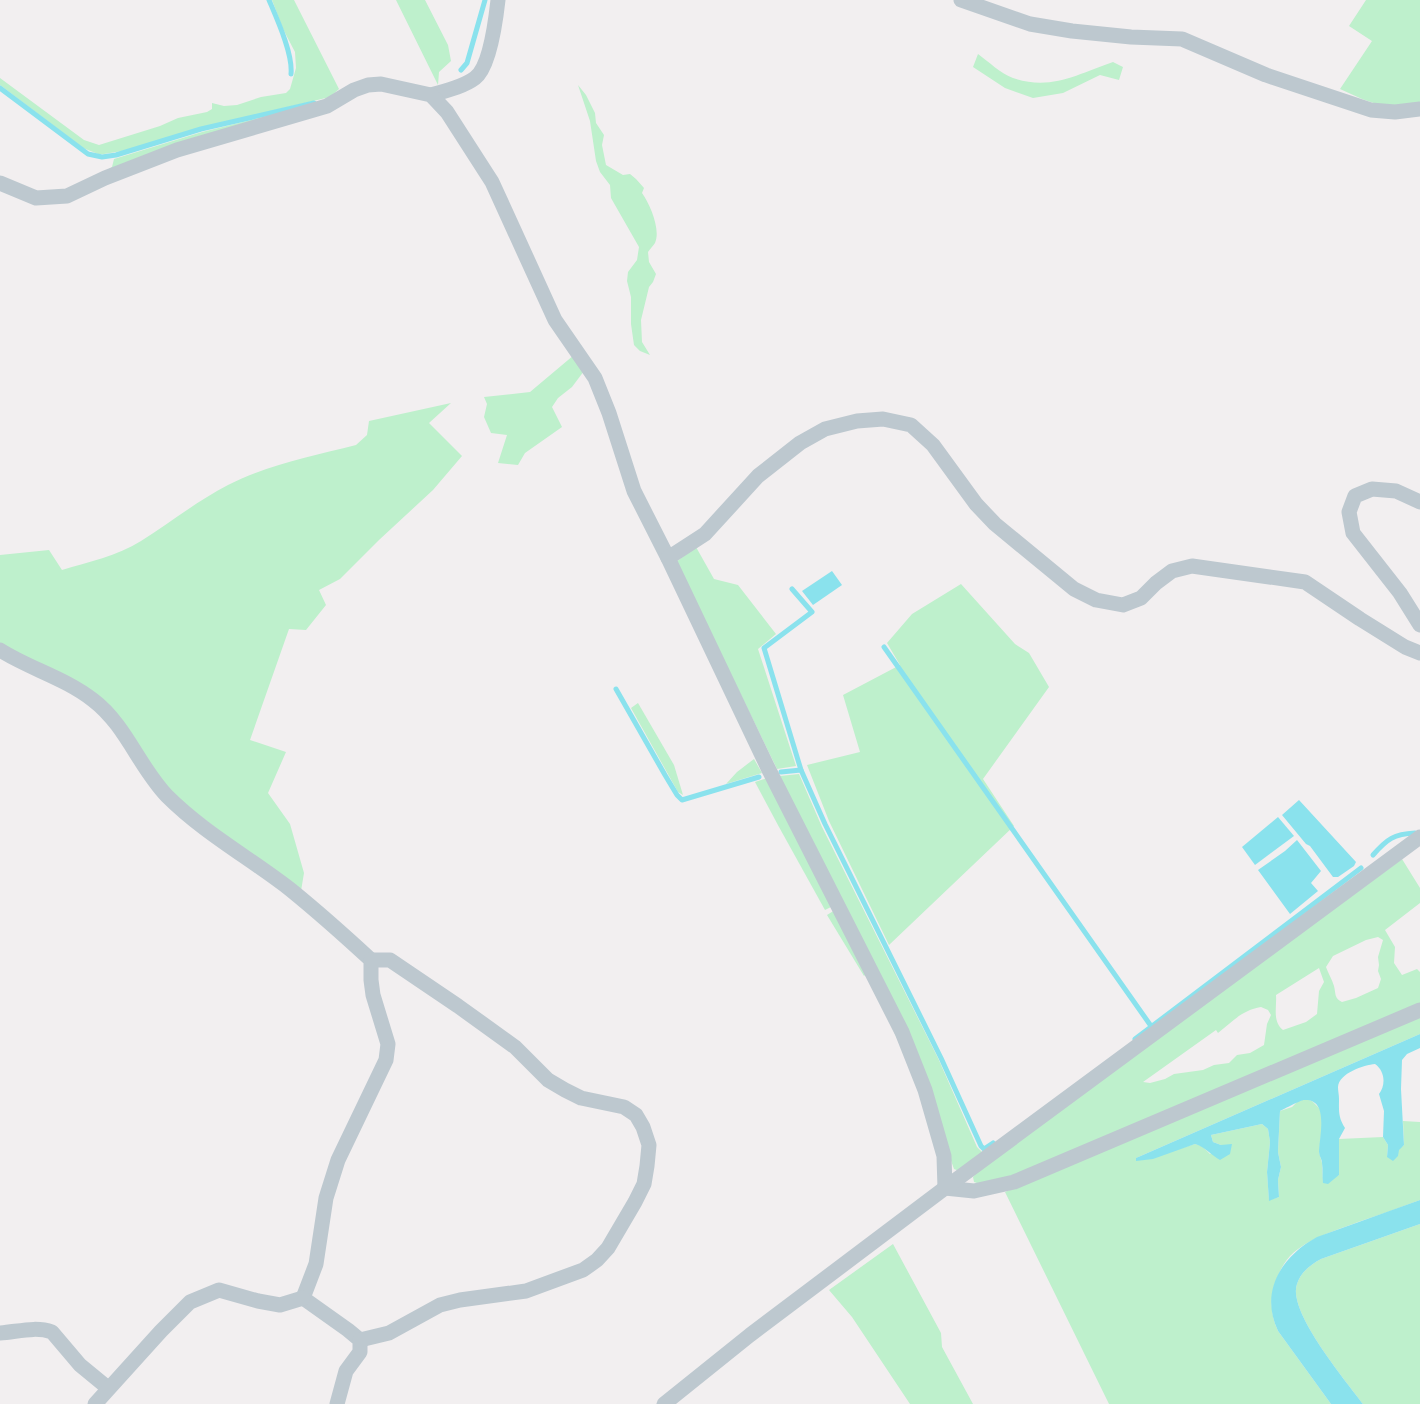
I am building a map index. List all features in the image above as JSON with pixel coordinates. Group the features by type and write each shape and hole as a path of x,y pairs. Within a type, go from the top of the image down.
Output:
{"street":[{"path":"0,182 36,198 67,196 105,178 176,150 327,106 354,90 368,85 381,84 431,95 459,86 476,78 487,58 498,0"},
{"path":"961,0 1030,24 1072,31 1182,39 1266,74 1371,110 1395,112 1420,109"},
{"path":"431,95 447,112 492,182 555,320 595,378 609,413 634,491 768,768 902,1032 926,1090 944,1156 945,1188"},
{"path":"668,558 706,534 758,476 800,443 825,429 857,421 883,419 911,425 933,445 976,504 995,524 1074,589 1096,600 1123,605 1141,598 1172,571 1192,566 1305,582 1404,647 1420,653"},
{"path":"1420,502 1396,491 1372,489 1355,496 1349,512 1354,532 1400,593 1420,625"},
{"path":"0,650 22,663 76,688 94,701 110,716 167,795 219,839 290,890 371,960 390,960 516,1047 548,1080 581,1098 624,1107 636,1115 643,1127 649,1145 644,1184 608,1248 597,1260 583,1270 526,1291 460,1300 440,1306 389,1333 360,1340"},
{"path":"664,1404 750,1335 945,1188 1420,837"},
{"path":"303,1298 316,1264 326,1198 338,1160 386,1060 388,1044 373,994 371,960"},
{"path":"945,1188 974,1191 1014,1182 1420,1010"},
{"path":"95,1404 190,1302 219,1290 280,1305 303,1298"},
{"path":"303,1298 360,1340"},
{"path":"0,1333 32,1329 52,1332 80,1365 108,1388"},
{"path":"337,1404 346,1371 360,1352 360,1340"}],"green space":[{"path":"272,0 294,0 339,89 330,97 200,128 128,150 98,154 83,148 0,85 0,78 84,140 99,145 160,126 178,118 207,112 212,109 212,103 224,106 237,105 261,97 286,93 290,89 296,68 295,52 283,29"},
{"path":"396,0 425,0 448,45 451,61 439,72 438,85"},
{"path":"1366,0 1420,0 1420,106 1388,108 1340,89 1372,41 1349,26"},
{"path":"978,54 1004,74 1027,82 1052,82 1076,76 1113,62 1123,67 1119,80 1100,75 1063,93 1033,98 1005,88 973,67"},
{"path":"578,85 586,95 595,113 596,123 604,135 602,145 606,165 623,175 630,174 644,188 642,193 656,224 655,243 648,252 649,262 656,274 649,287 641,320 642,342 650,355 640,351 634,345 631,324 631,297 627,281 628,272 637,260 639,247 611,198 610,185 600,172 596,161 590,121"},
{"path":"287,111 67,194 112,167 114,159 202,132"},
{"path":"574,355 584,371 572,387 558,398 552,407 562,427 525,453 518,465 498,463 507,435 491,433 484,417 487,404 484,397 530,392"},
{"path":"451,403 429,423 462,456 433,490 340,579 319,590 326,605 306,630 289,629 250,740 286,752 268,793 290,824 304,873 301,891 167,791 111,712 0,644 0,555 49,550 62,570 102,558 122,551 141,541 205,498 243,478 290,462 356,445 367,435 369,421"},
{"path":"696,547 714,579 738,585 776,634 758,649 796,766 777,769 676,562"},
{"path":"961,584 1015,644 1029,653 1049,687 983,779 1014,826 889,945 829,821 807,765 860,752 843,695 900,665 887,643 912,614"},
{"path":"638,703 674,765 683,795 678,792 631,708"},
{"path":"754,759 762,773 726,784 737,772"},
{"path":"799,774 822,827 938,1058 977,1147 983,1153 959,1171 954,1169 780,776"},
{"path":"767,778 833,906 825,910 755,782"},
{"path":"1402,859 1420,888 1420,903 1385,930 1395,947 1394,963 1402,975 1417,969 1420,972 1420,1003 1013,1177 980,1184 974,1182 973,1177 979,1170","holes":["1378,937 1383,940 1378,957 1378,971 1381,979 1378,988 1342,1002 1336,997 1333,983 1326,967 1333,956 1366,940","1319,968 1324,982 1319,991 1317,1014 1306,1022 1283,1030 1276,1018 1276,995","1261,1007 1268,1010 1271,1015 1267,1024 1264,1045 1250,1053 1237,1055 1229,1063 1214,1065 1203,1070 1174,1074 1165,1079 1150,1083 1143,1082 1216,1030 1218,1033 1238,1017"]},
{"path":"835,910 866,974 864,976 827,915"},
{"path":"1420,1017 1420,1034 1136,1158 1195,1144 1202,1146 1210,1154 1221,1145 1213,1142 1211,1135 1262,1124 1268,1129 1270,1142 1267,1172 1269,1200 1279,1197 1278,1180 1281,1167 1278,1152 1280,1111 1292,1107 1298,1101 1306,1099 1312,1101 1320,1109 1323,1120 1319,1152 1322,1163 1323,1182 1339,1175 1339,1139 1383,1137 1388,1145 1387,1157 1404,1145 1403,1121 1420,1122 1420,1200 1331,1232 1305,1244 1287,1259 1280,1270 1274,1286 1272,1309 1278,1331 1331,1404 1109,1404 1005,1192"},
{"path":"1420,1224 1420,1404 1363,1404 1332,1363 1309,1328 1296,1296 1297,1284 1306,1269 1321,1259"},
{"path":"893,1244 941,1333 942,1347 973,1404 910,1404 852,1317 829,1290"}],"water":[{"path":"832,571 842,585 813,605 802,591"},
{"path":"1299,800 1356,862 1354,866 1338,877 1333,877 1310,846 1306,844 1282,815"},
{"path":"1278,817 1294,836 1255,865 1242,847"},
{"path":"1297,840 1321,871 1311,883 1318,891 1290,914 1258,870"},
{"path":"1420,1034 1420,1048 1407,1054 1402,1060 1401,1089 1404,1145 1393,1161 1387,1157 1388,1145 1383,1137 1384,1111 1379,1094 1383,1086 1383,1074 1375,1064 1347,1074 1339,1082 1339,1114 1345,1128 1339,1139 1339,1175 1328,1184 1323,1183 1322,1162 1319,1153 1320,1112 1317,1105 1312,1101 1304,1100 1280,1111 1278,1152 1281,1167 1278,1180 1279,1197 1269,1201 1267,1172 1270,1142 1268,1129 1262,1124 1211,1135 1213,1142 1221,1145 1232,1144 1230,1154 1220,1160 1195,1144 1153,1159 1136,1161 1136,1158"},
{"path":"1420,1200 1420,1224 1321,1259 1306,1269 1297,1284 1296,1296 1309,1328 1332,1363 1363,1404 1331,1404 1278,1331 1271,1302 1277,1276 1293,1254 1317,1237"}],"waterway":[{"path":"269,0 290,57 291,74"},
{"path":"461,70 467,63 485,0"},
{"path":"0,88 88,154 102,157 116,155 201,129 314,103"},
{"path":"792,589 812,612 764,648 801,770 825,824 941,1058 981,1146 984,1149 993,1143"},
{"path":"884,647 1151,1026"},
{"path":"616,689 665,775 682,800 759,777"},
{"path":"781,772 801,770"},
{"path":"1373,855 1391,838 1415,833"},
{"path":"1135,1039 1361,868"}]}
